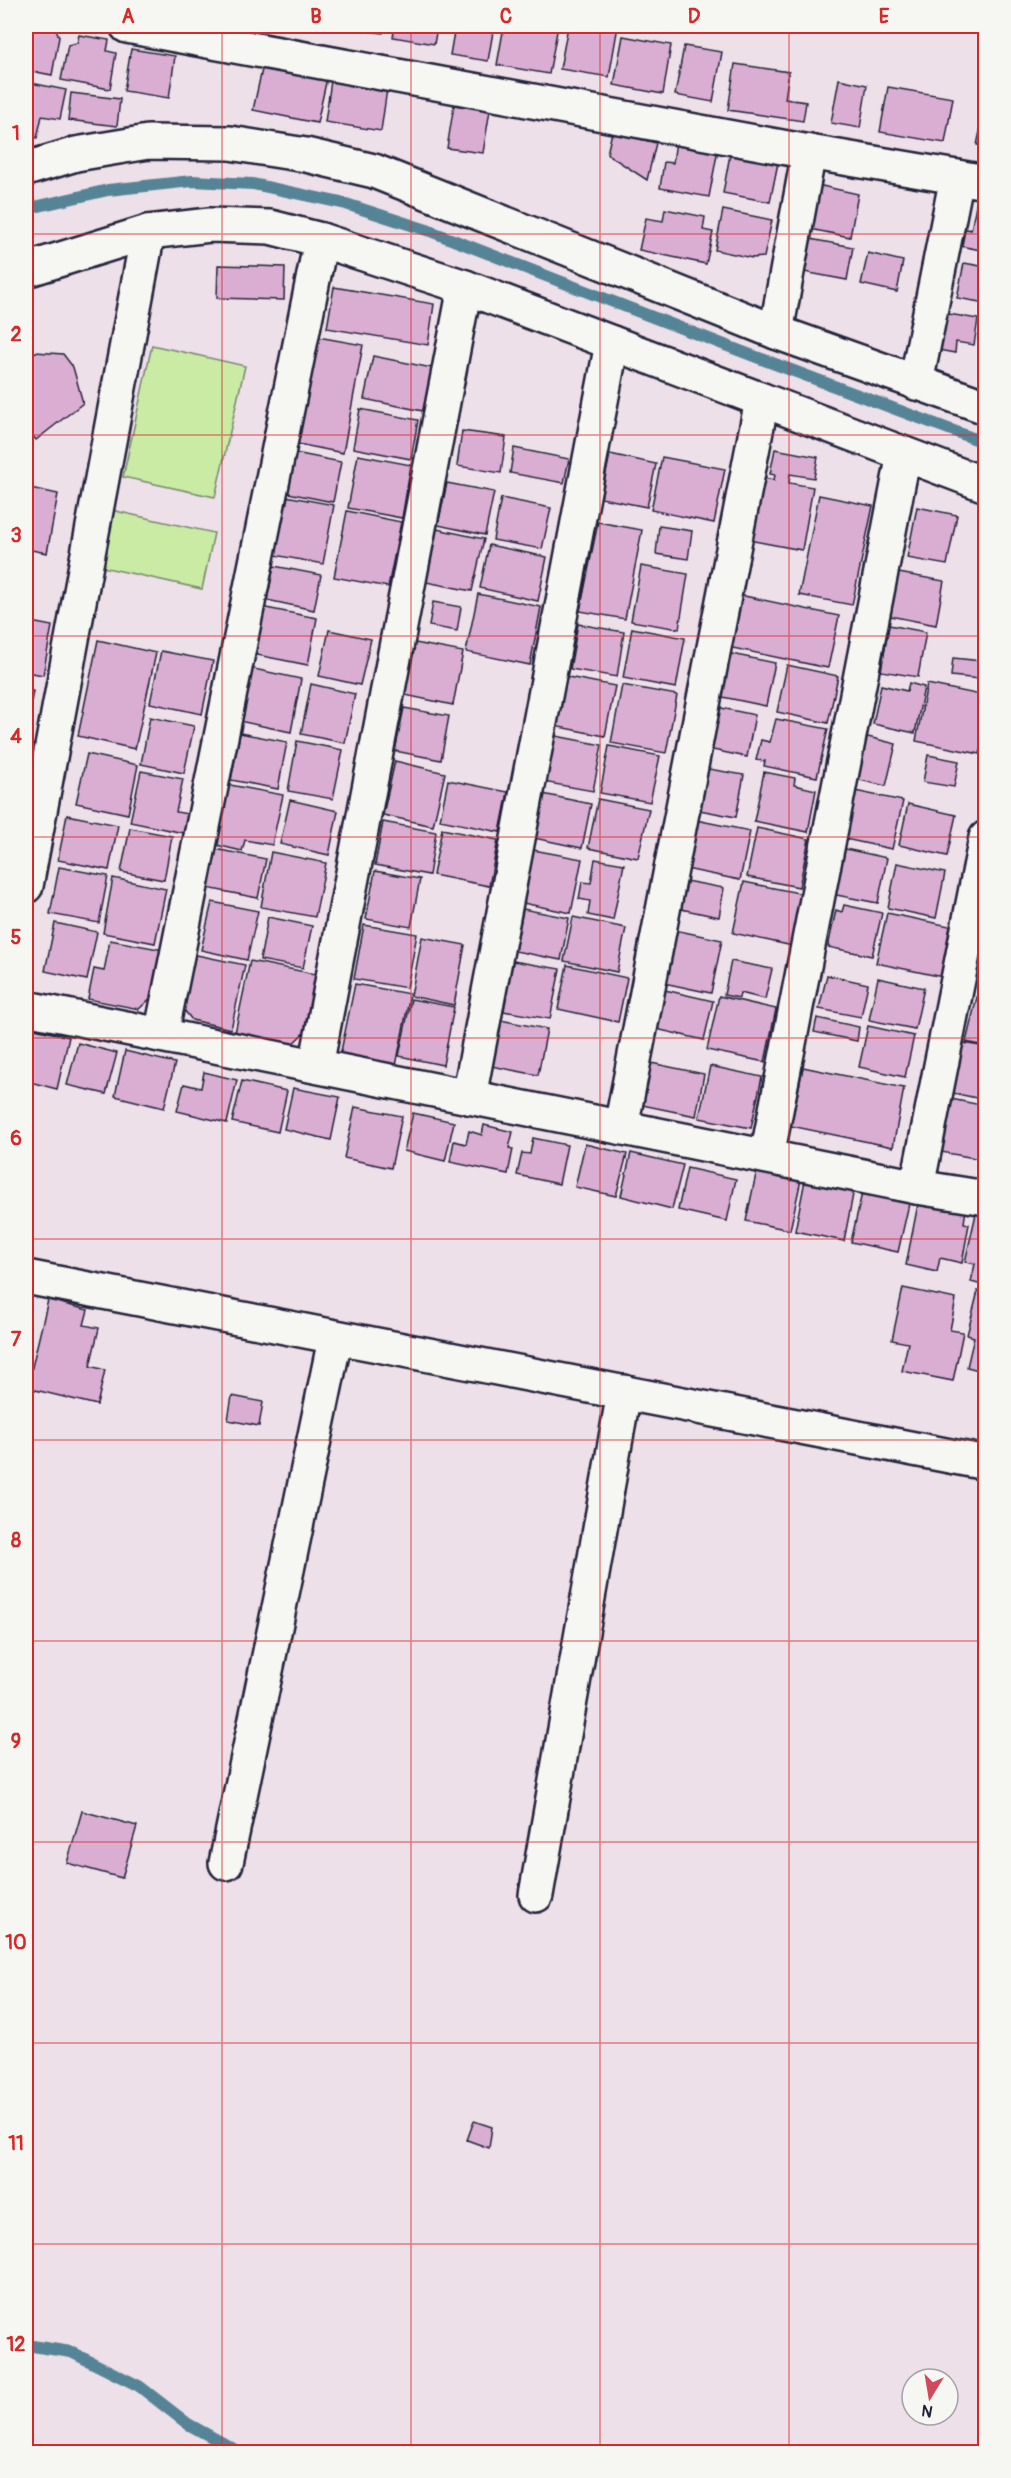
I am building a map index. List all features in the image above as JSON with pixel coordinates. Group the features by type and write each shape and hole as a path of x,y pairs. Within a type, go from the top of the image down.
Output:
{"street":[{"path":"127,26 971,180 916,383"},
{"path":"26,169 76,154 148,142 230,143 306,155 374,171 776,332 986,407"},
{"path":"776,332 809,152"},
{"path":"26,270 148,232 210,225 270,227 321,240 465,287 986,485"},
{"path":"26,886 148,232"},
{"path":"161,1035 321,240"},
{"path":"316,1066 465,287"},
{"path":"469,1097 612,343"},
{"path":"621,1127 762,400"},
{"path":"767,1156 904,454"},
{"path":"917,1187 986,838"},
{"path":"26,1008 917,1187 986,1198"},
{"path":"26,1277 335,1340 624,1392 986,1463"},
{"path":"226,1863 335,1340"},
{"path":"536,1895 624,1392"}],"green space":[{"path":"152,345 245,366 215,497 123,477"},
{"path":"111,510 214,533 202,589 98,566"}],"building":[{"path":"26,26 55,26 59,37 52,75 26,70"},
{"path":"343,26 384,26 383,33 342,28"},
{"path":"395,26 449,26 448,29 437,28 434,44 393,37"},
{"path":"455,26 494,26 488,61 450,55"},
{"path":"504,26 558,26 549,74 497,65"},
{"path":"568,26 618,26 609,77 560,69"},
{"path":"79,35 109,40 107,51 116,53 110,89 61,80 68,45 77,43"},
{"path":"623,36 671,45 663,94 614,85"},
{"path":"684,46 722,52 713,102 675,95"},
{"path":"131,49 175,56 169,98 124,91"},
{"path":"735,64 789,72 785,99 806,102 803,121 728,110"},
{"path":"263,65 327,78 317,123 253,110"},
{"path":"332,74 388,82 381,131 325,122"},
{"path":"839,79 867,85 860,128 831,123"},
{"path":"26,82 66,90 60,119 42,116 37,138 26,136"},
{"path":"888,87 953,98 945,143 880,132"},
{"path":"71,93 120,99 117,126 68,120"},
{"path":"454,105 490,110 483,153 447,148"},
{"path":"983,118 986,119 986,147 977,145"},
{"path":"612,132 656,143 647,180 607,154"},
{"path":"676,141 718,149 709,197 660,188 664,162 673,163"},
{"path":"731,149 779,158 770,202 723,193"},
{"path":"822,186 858,194 850,237 805,228 812,193"},
{"path":"978,195 986,196 986,251 955,245 958,227 971,230"},
{"path":"665,209 705,217 703,230 713,232 706,264 639,250 646,218 663,221"},
{"path":"723,210 772,220 764,257 752,258 715,250"},
{"path":"810,239 853,247 847,280 804,272"},
{"path":"868,253 903,261 897,292 861,284"},
{"path":"964,263 986,267 986,303 957,298"},
{"path":"218,265 285,267 284,300 217,298"},
{"path":"334,287 434,304 428,345 327,328"},
{"path":"943,313 978,319 974,345 956,342 955,353 938,350"},
{"path":"318,337 363,345 343,453 298,444"},
{"path":"35,352 63,354 73,367 83,403 36,440 26,428 26,359"},
{"path":"373,356 432,368 423,411 364,399"},
{"path":"360,409 418,420 411,459 353,448"},
{"path":"462,431 506,437 501,473 457,466"},
{"path":"514,448 569,459 564,483 510,473"},
{"path":"775,449 818,457 814,478 790,474 789,483 813,487 802,550 743,539 754,476 774,480 775,475 770,474"},
{"path":"295,453 341,462 333,502 288,493"},
{"path":"610,454 656,464 647,507 601,498"},
{"path":"358,455 411,465 402,518 348,508"},
{"path":"662,457 725,469 714,523 651,510"},
{"path":"447,483 494,492 485,535 438,525"},
{"path":"26,487 58,494 47,553 26,549"},
{"path":"275,494 334,505 323,564 264,553"},
{"path":"819,495 873,506 852,605 799,595"},
{"path":"501,498 551,508 542,549 493,540"},
{"path":"917,507 957,515 947,565 907,558"},
{"path":"347,511 401,522 388,587 334,577"},
{"path":"598,522 642,530 625,619 580,611"},
{"path":"659,526 692,531 688,559 656,554"},
{"path":"432,528 484,539 472,591 421,581"},
{"path":"489,545 547,557 538,601 480,588"},
{"path":"274,566 321,575 314,610 267,600"},
{"path":"641,566 688,574 679,629 631,621"},
{"path":"893,572 944,581 936,625 885,615"},
{"path":"478,594 541,607 530,665 466,652"},
{"path":"735,594 839,616 828,668 723,646"},
{"path":"433,602 461,607 457,631 429,626"},
{"path":"261,607 317,618 308,665 252,654"},
{"path":"26,621 52,626 43,675 26,672"},
{"path":"578,624 624,632 617,677 570,669"},
{"path":"889,625 926,632 918,677 881,671"},
{"path":"632,628 685,638 676,688 623,678"},
{"path":"329,630 371,639 360,685 319,676"},
{"path":"98,640 156,653 135,749 78,736"},
{"path":"415,643 463,652 453,705 405,695"},
{"path":"161,651 213,661 202,714 150,703"},
{"path":"722,652 775,663 766,706 713,695"},
{"path":"953,658 982,661 980,679 951,676"},
{"path":"787,665 838,676 828,723 777,712"},
{"path":"245,667 301,679 291,732 234,720"},
{"path":"563,676 615,686 605,736 554,726"},
{"path":"909,683 924,687 915,733 873,724 881,685 907,691"},
{"path":"311,684 355,694 345,743 301,734"},
{"path":"927,684 986,696 986,728 980,754 916,741"},
{"path":"622,685 677,695 666,753 611,743"},
{"path":"26,689 33,691 26,730"},
{"path":"712,706 755,715 747,757 703,748"},
{"path":"404,708 449,716 441,760 395,751"},
{"path":"150,717 194,726 184,773 141,764"},
{"path":"776,719 828,729 817,777 764,766 765,761 756,760 761,740 770,742"},
{"path":"240,733 287,742 278,789 231,780"},
{"path":"551,735 602,745 593,791 543,782"},
{"path":"864,736 896,744 886,786 855,779"},
{"path":"297,741 343,750 333,799 288,791"},
{"path":"609,746 660,756 650,802 600,793"},
{"path":"87,754 138,765 128,814 76,803"},
{"path":"928,755 959,761 954,787 923,782"},
{"path":"395,761 445,773 433,826 383,815"},
{"path":"697,767 744,775 736,817 689,808"},
{"path":"141,771 183,779 176,812 188,814 184,833 130,822"},
{"path":"764,772 795,778 794,785 816,790 808,832 754,821"},
{"path":"448,780 508,792 500,832 440,820"},
{"path":"225,784 283,795 272,845 245,840 242,851 212,844"},
{"path":"855,791 903,801 892,849 845,839"},
{"path":"543,794 591,804 582,848 534,838"},
{"path":"598,799 649,809 638,858 588,848"},
{"path":"290,800 338,811 329,855 280,844"},
{"path":"908,804 956,815 947,856 899,845"},
{"path":"67,815 118,825 109,870 58,860"},
{"path":"691,819 750,831 740,880 681,868"},
{"path":"383,822 436,832 429,875 375,865"},
{"path":"130,828 172,836 164,880 121,872"},
{"path":"757,828 809,839 799,887 747,877"},
{"path":"442,829 498,840 489,886 433,875"},
{"path":"841,848 887,858 878,903 831,894"},
{"path":"215,849 266,859 258,898 207,888"},
{"path":"528,849 582,859 571,913 518,902"},
{"path":"271,852 326,863 315,917 261,907"},
{"path":"595,859 624,864 613,920 588,915 590,901 579,899 582,882 591,883"},
{"path":"897,863 945,873 936,918 888,908"},
{"path":"59,867 108,876 99,923 50,914"},
{"path":"375,871 420,879 411,927 366,919"},
{"path":"113,878 166,889 155,943 103,933"},
{"path":"680,880 724,888 719,917 676,908"},
{"path":"744,882 804,894 793,946 733,933"},
{"path":"212,902 258,911 247,960 201,950"},
{"path":"844,905 882,913 872,956 828,947 836,910 842,912"},
{"path":"523,909 569,918 561,960 515,951"},
{"path":"887,913 954,927 943,977 876,963"},
{"path":"268,917 312,926 303,968 260,960"},
{"path":"573,917 626,928 617,972 564,961"},
{"path":"55,923 97,932 87,980 45,971"},
{"path":"364,925 417,934 407,988 354,979"},
{"path":"670,929 722,940 711,993 659,982"},
{"path":"977,929 986,930 986,985 966,980"},
{"path":"422,937 465,945 454,1005 411,996"},
{"path":"110,940 164,950 155,994 139,1009 88,999 94,969 104,971"},
{"path":"192,954 245,965 231,1029 192,1020 181,1006"},
{"path":"250,961 320,975 310,1027 291,1045 235,1033"},
{"path":"513,961 560,969 550,1019 503,1011"},
{"path":"731,961 772,969 765,999 740,993 739,998 724,995"},
{"path":"567,965 627,978 618,1022 558,1009"},
{"path":"827,975 868,984 861,1017 819,1009"},
{"path":"878,978 924,988 915,1029 869,1020"},
{"path":"355,984 410,994 396,1066 340,1056"},
{"path":"665,990 713,1001 704,1040 656,1029"},
{"path":"719,996 776,1009 765,1062 707,1050"},
{"path":"977,997 986,999 986,1046 966,1042"},
{"path":"411,999 454,1007 443,1065 399,1056"},
{"path":"817,1018 859,1027 857,1041 814,1032"},
{"path":"500,1020 547,1029 538,1075 491,1066"},
{"path":"868,1026 914,1036 905,1077 859,1067"},
{"path":"26,1027 69,1037 57,1089 26,1081"},
{"path":"957,1042 986,1047 986,1100 948,1092"},
{"path":"78,1043 117,1053 106,1094 67,1085"},
{"path":"125,1051 175,1063 164,1108 115,1096"},
{"path":"651,1063 704,1074 696,1116 642,1105"},
{"path":"710,1066 762,1077 751,1128 699,1118"},
{"path":"803,1067 904,1088 893,1147 791,1126"},
{"path":"204,1072 237,1080 227,1123 177,1111 184,1084 201,1088"},
{"path":"242,1081 287,1091 278,1132 232,1122"},
{"path":"293,1088 340,1097 331,1140 284,1129"},
{"path":"951,1099 986,1106 986,1160 941,1152"},
{"path":"355,1107 402,1116 391,1168 344,1158"},
{"path":"413,1113 454,1122 445,1161 404,1151"},
{"path":"484,1125 513,1132 509,1148 513,1149 508,1174 450,1162 454,1141 466,1144 469,1131 482,1135"},
{"path":"533,1138 567,1145 559,1184 517,1175 522,1153 530,1154"},
{"path":"585,1144 627,1154 616,1196 575,1187"},
{"path":"631,1153 683,1165 672,1209 621,1196"},
{"path":"758,1165 802,1175 790,1230 746,1221"},
{"path":"687,1168 736,1179 727,1221 678,1210"},
{"path":"806,1175 855,1184 844,1241 795,1231"},
{"path":"864,1184 911,1195 898,1252 851,1242"},
{"path":"919,1199 966,1209 964,1223 969,1224 962,1263 940,1258 937,1272 906,1265"},
{"path":"978,1205 986,1207 986,1286 971,1282 975,1264 965,1262"},
{"path":"903,1288 956,1299 950,1330 963,1332 953,1381 902,1371 908,1343 892,1340"},
{"path":"978,1291 986,1293 986,1372 967,1367 974,1337 967,1335"},
{"path":"48,1300 88,1310 84,1325 99,1328 90,1366 105,1370 97,1405 27,1388"},
{"path":"232,1396 263,1402 259,1426 228,1420"},
{"path":"82,1811 137,1826 122,1878 67,1863"},
{"path":"474,2121 492,2127 489,2148 467,2140"}],"waterway":[{"path":"26,209 108,190 192,181 253,184 346,204 430,231 986,443"},
{"path":"26,2345 71,2352 139,2386 188,2424 239,2452"}]}
